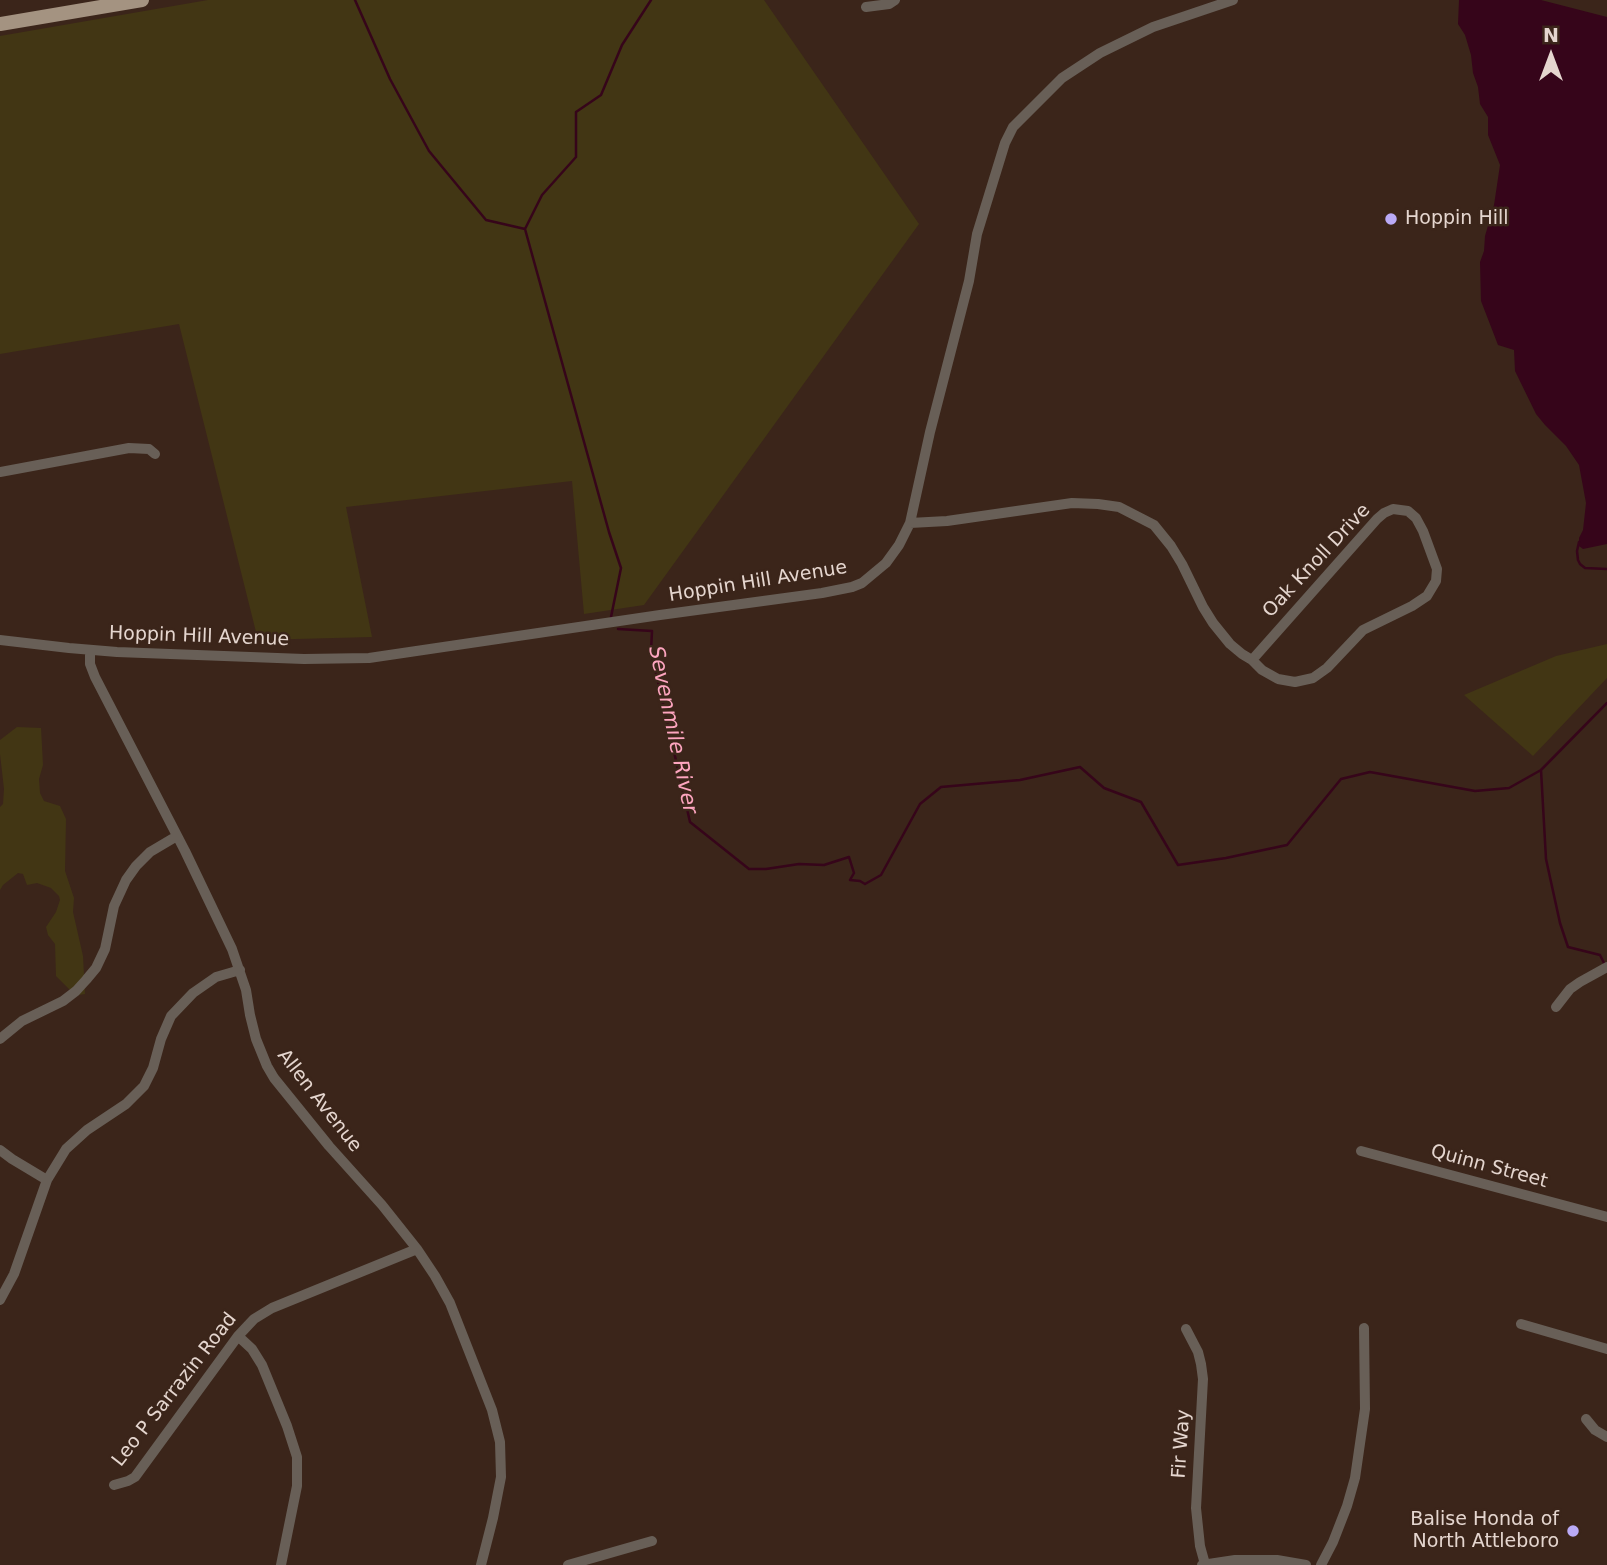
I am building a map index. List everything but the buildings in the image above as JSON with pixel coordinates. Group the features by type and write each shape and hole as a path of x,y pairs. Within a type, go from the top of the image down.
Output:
{"main road":[{"path":"0,24 142,0"}],"street":[{"path":"866,7 889,4 895,0"},
{"name":"Hoppin Hill Avenue","path":"0,640 90,650 267,658 369,657 822,593 852,587 870,578 893,555 910,523 930,432 970,281 977,234 1005,144 1013,127 1062,78 1100,53 1153,27 1233,0"},
{"path":"0,472 129,448 149,449 155,454"},
{"name":"Oak Knoll Drive","path":"910,523 947,521 1072,503 1119,508 1154,525 1182,564 1213,623 1230,643 1262,670 1294,682 1312,678 1327,668 1363,630 1427,596 1436,581 1437,569 1416,518 1408,511 1393,509 1377,519 1252,660"},
{"name":"Allen Avenue","path":"90,650 90,664 95,677 232,949 246,990 251,1023 263,1059 274,1078 329,1146 417,1249 446,1295 498,1428 500,1442 501,1477 481,1565"},
{"path":"0,1039 22,1021 58,1004 81,986 96,968 105,949 116,902 126,880 150,852 177,836"},
{"path":"1556,1007 1570,989 1603,969"},
{"path":"0,1300 14,1275 47,1180 66,1149 87,1130 126,1104 144,1086 171,1016 193,993 216,978 240,970"},
{"path":"0,1150 47,1180"},
{"name":"Quinn Street","path":"1361,1151 1607,1217"},
{"name":"Leo P Sarrazin Road","path":"114,1485 135,1477 238,1336 254,1319 272,1308 417,1249"},
{"path":"1521,1324 1607,1349"},
{"path":"1321,1565 1333,1542 1355,1478 1365,1409 1364,1328"},
{"name":"Fir Way","path":"1186,1329 1198,1352 1203,1380 1196,1508 1203,1564"},
{"path":"238,1336 253,1349 262,1365 297,1457 297,1486 281,1565"},
{"path":"1586,1419 1595,1430 1607,1437"},
{"path":"568,1565 652,1541"},
{"path":"1203,1564 1235,1560 1278,1560 1306,1565"}],"shaded area":[{"path":"208,0 764,0 919,224 644,605 584,614 572,481 346,507 372,637 258,640 179,324 0,354 0,36"},
{"path":"1459,0 1541,0 1607,17 1607,544 1583,549 1579,546 1586,503 1579,465 1566,446 1536,414 1515,371 1514,350 1498,345 1481,301 1480,262 1494,205 1500,165 1488,135 1488,117 1480,104 1471,55 1465,35 1458,24"},
{"path":"1607,644 1607,678 1533,756 1464,695 1556,656"},
{"path":"17,727 41,728 43,765 39,779 40,793 44,801 60,806 66,819 65,871 74,898 73,912 83,956 85,994 79,995 69,989 56,976 55,944 46,927 56,912 59,896 51,888 37,883 27,885 23,874 18,873 0,890 0,807 3,804 4,789 0,740"}],"waterway":[{"path":"355,0 390,79 429,151 486,220 525,229"},
{"name":"Sevenmile River","path":"611,617 621,568 525,229 542,195 576,157 576,112 601,95 622,45 651,0"},
{"path":"1579,542 1577,551 1580,564 1585,568 1607,569"},
{"name":"Sevenmile River","path":"618,629 652,631 651,651 690,822 749,869 799,864 824,865 849,857 854,873 850,880 865,884 881,875 920,804 941,787 1020,780 1080,767 1104,788 1141,802 1178,865 1287,845 1341,779 1370,772 1475,791 1509,788 1541,770 1607,703"},
{"name":"Sevenmile River","path":"1541,770 1546,859 1560,923 1568,947 1600,955 1605,965"}],"place":[{"name":"Hoppin Hill","path":"1391,219"},
{"name":"Balise Honda of North Attleboro","path":"1573,1531"}]}
